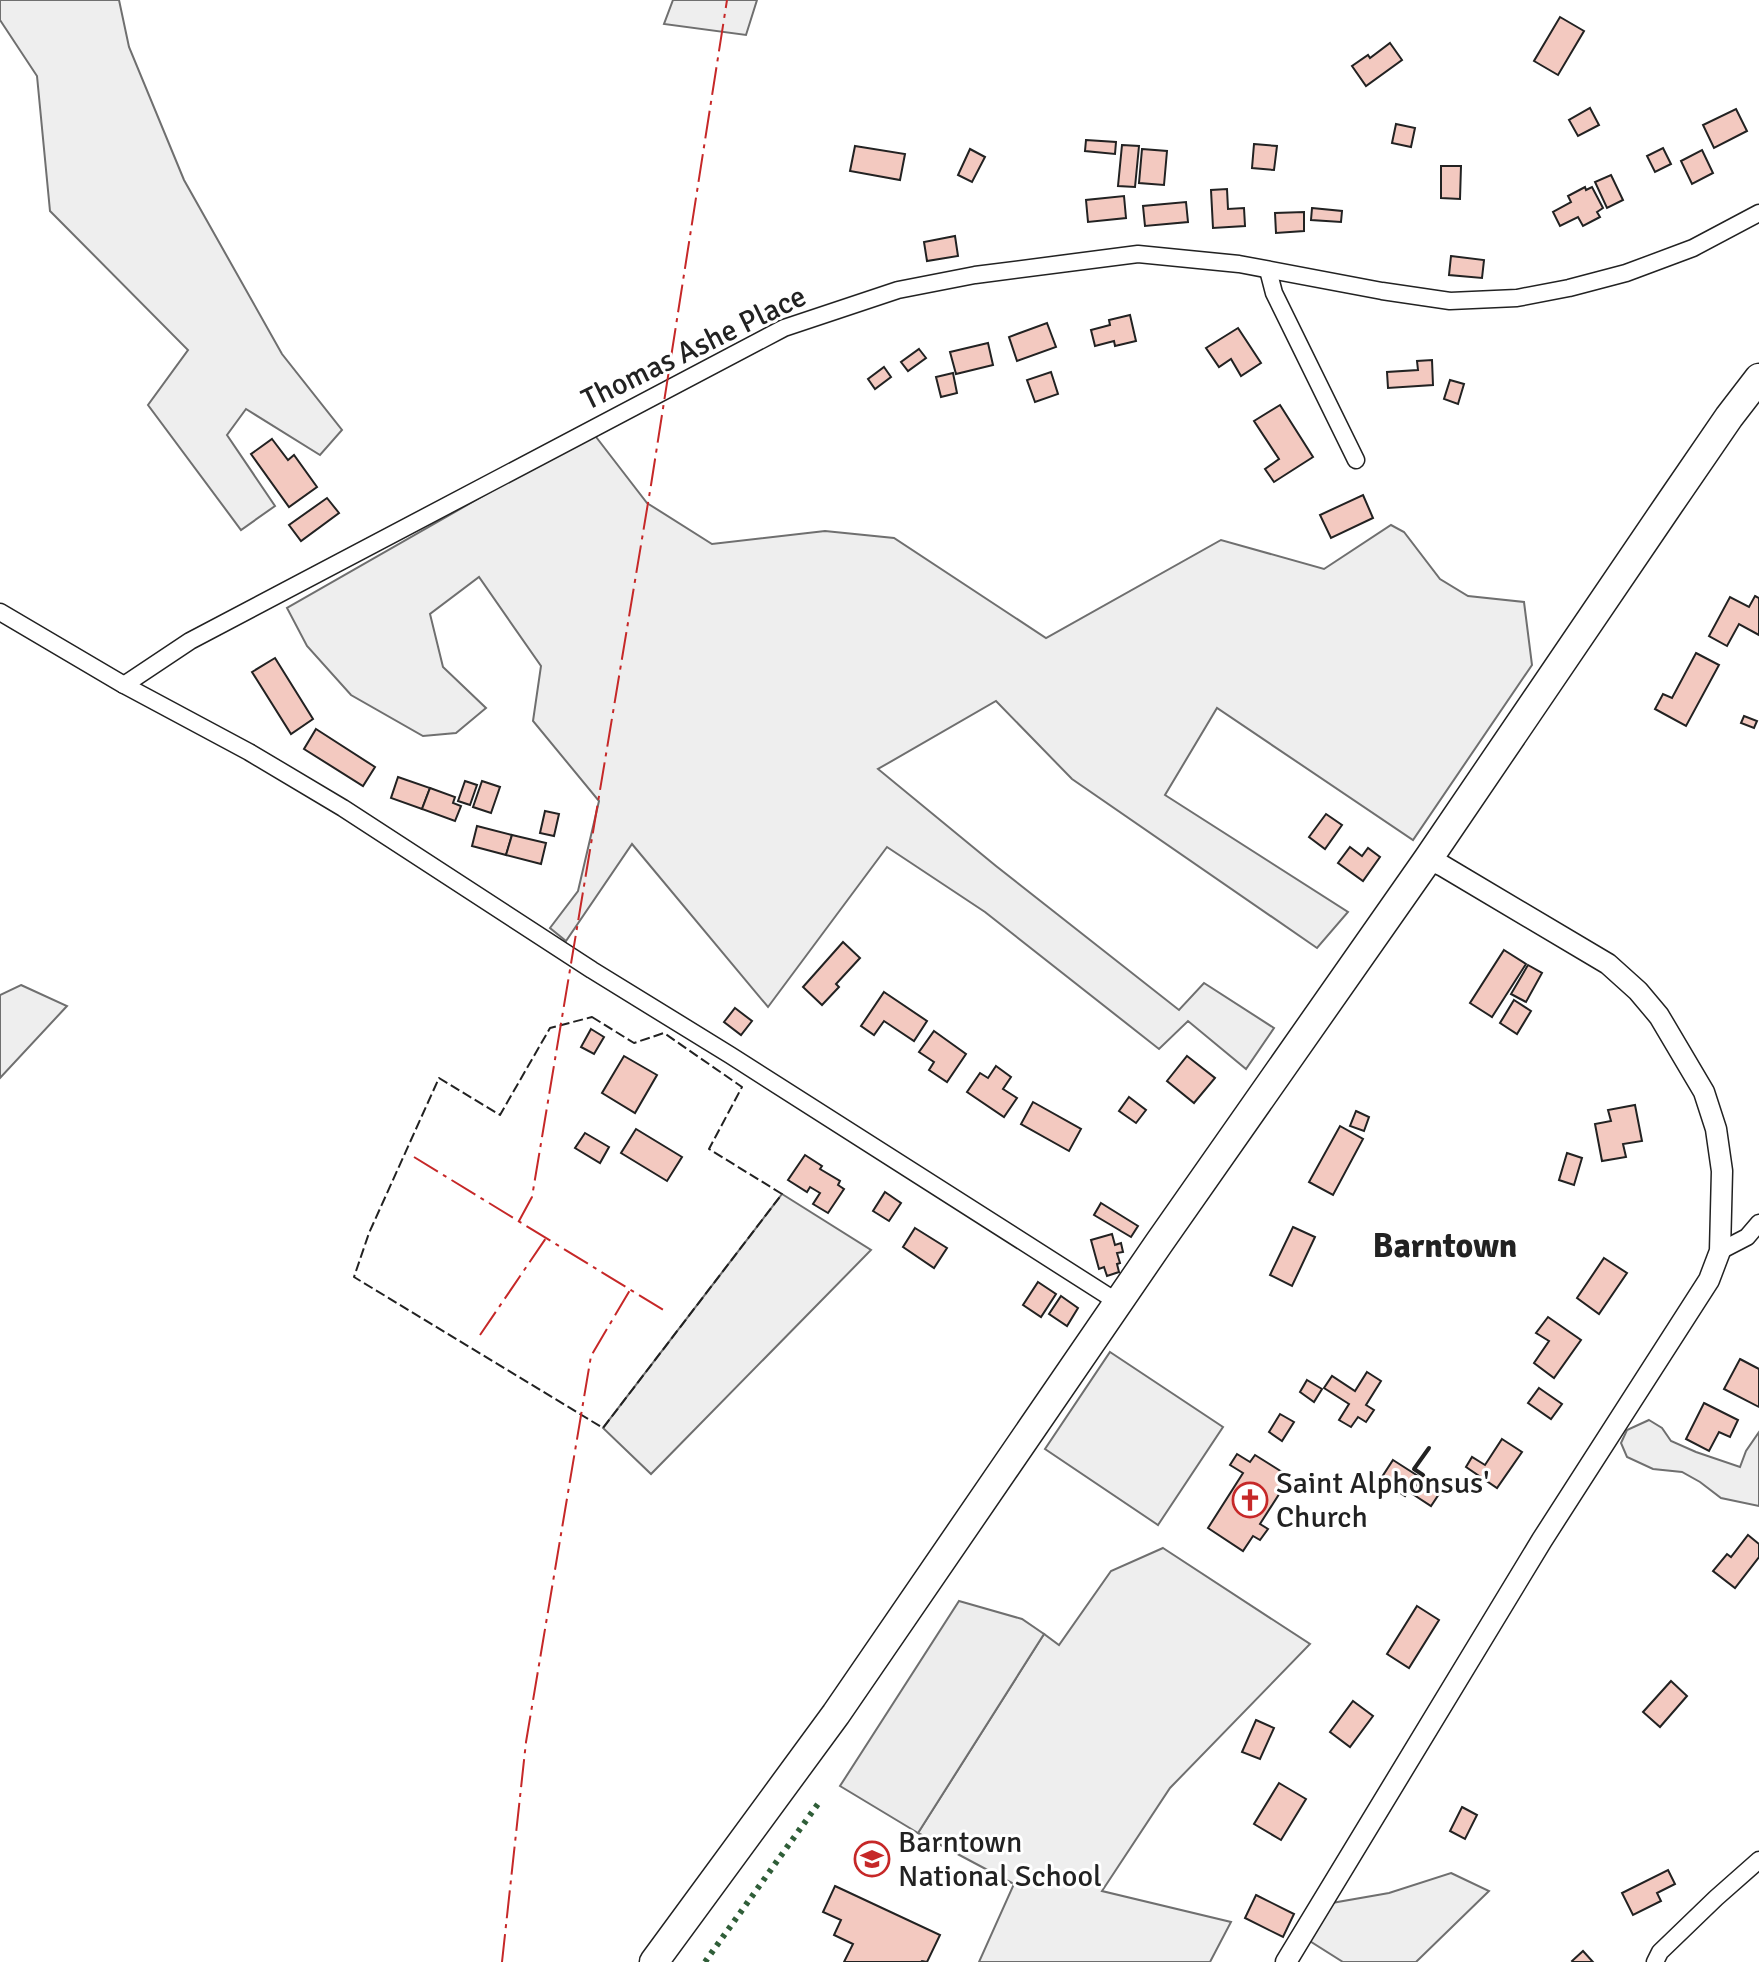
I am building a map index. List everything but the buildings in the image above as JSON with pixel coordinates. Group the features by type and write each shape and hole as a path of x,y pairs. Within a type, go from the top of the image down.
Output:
{"highway":[{"path":"654,1962 836,1714 1759,378"}],"street":[{"name":"Thomas Ashe Place","path":"124,685 190,641 784,328 898,290 975,275 1138,254 1239,264 1450,301 1517,298 1626,273 1693,248 1759,213"},
{"path":"1268,270 1274,293 1356,460"},
{"path":"0,612 343,808 592,970 1119,1303"},
{"path":"1286,1962 1542,1540 1709,1280 1720,1251 1722,1171 1716,1129 1704,1092 1659,1016 1638,991 1608,964 1428,859"},
{"path":"1720,1251 1747,1237 1759,1223"},
{"path":"1655,1962 1660,1952 1759,1860"}],"shaded area":[{"path":"0,0 119,0 129,47 184,180 282,354 342,430 320,455 246,409 227,435 275,506 241,530 148,405 188,350 50,211 37,76 0,20"},
{"path":"673,0 757,0 746,35 664,24"},
{"path":"593,433 647,503 712,544 825,531 894,538 1046,638 1221,540 1324,569 1391,525 1404,532 1440,579 1468,596 1524,602 1532,665 1413,840 1217,708 1165,795 1348,912 1317,948 1072,779 996,701 878,769 1179,1010 1204,983 1274,1028 1246,1069 1188,1021 1159,1049 985,912 887,847 768,1007 632,844 566,941 550,928 578,891 599,801 533,721 541,666 479,577 430,614 443,667 486,708 456,733 423,736 351,695 307,646 287,608"},
{"path":"21,985 67,1006 0,1078 0,995"},
{"path":"782,1194 871,1250 651,1474 603,1428"},
{"path":"1110,1352 1223,1427 1158,1525 1045,1449"},
{"path":"1649,1420 1662,1428 1671,1441 1740,1467 1759,1432 1759,1506 1721,1498 1682,1472 1653,1469 1627,1457 1621,1443 1627,1430"},
{"path":"1163,1548 1310,1644 1170,1788 1102,1891 1231,1922 1210,1962 979,1962 1014,1884 918,1833 1044,1634 1059,1645 1111,1571"},
{"path":"959,1601 1022,1619 1044,1634 918,1833 840,1786"},
{"path":"1451,1873 1489,1891 1416,1962 1343,1962 1305,1938 1332,1903 1389,1893"}],"hedge":[{"path":"705,1962 820,1801"}],"fence":[{"path":"592,1017 634,1043 664,1033 742,1087 709,1149 782,1194 603,1428 354,1277 369,1233 439,1078 500,1115 550,1028 592,1017"}],"wall":[{"path":"1423,1475 1414,1469 1429,1448"}],"power":[{"path":"519,1221 532,1197 651,485 727,0"},
{"path":"414,1157 665,1311"},
{"path":"480,1335 546,1238"},
{"path":"502,1962 526,1742 591,1356 630,1290"}],"place":[{"name":"Saint Alphonsus' Church","path":"1250,1500"},
{"name":"Barntown National School","path":"872,1859"}],"district":[{"name":"Barntown","path":"1445,1246"}]}
